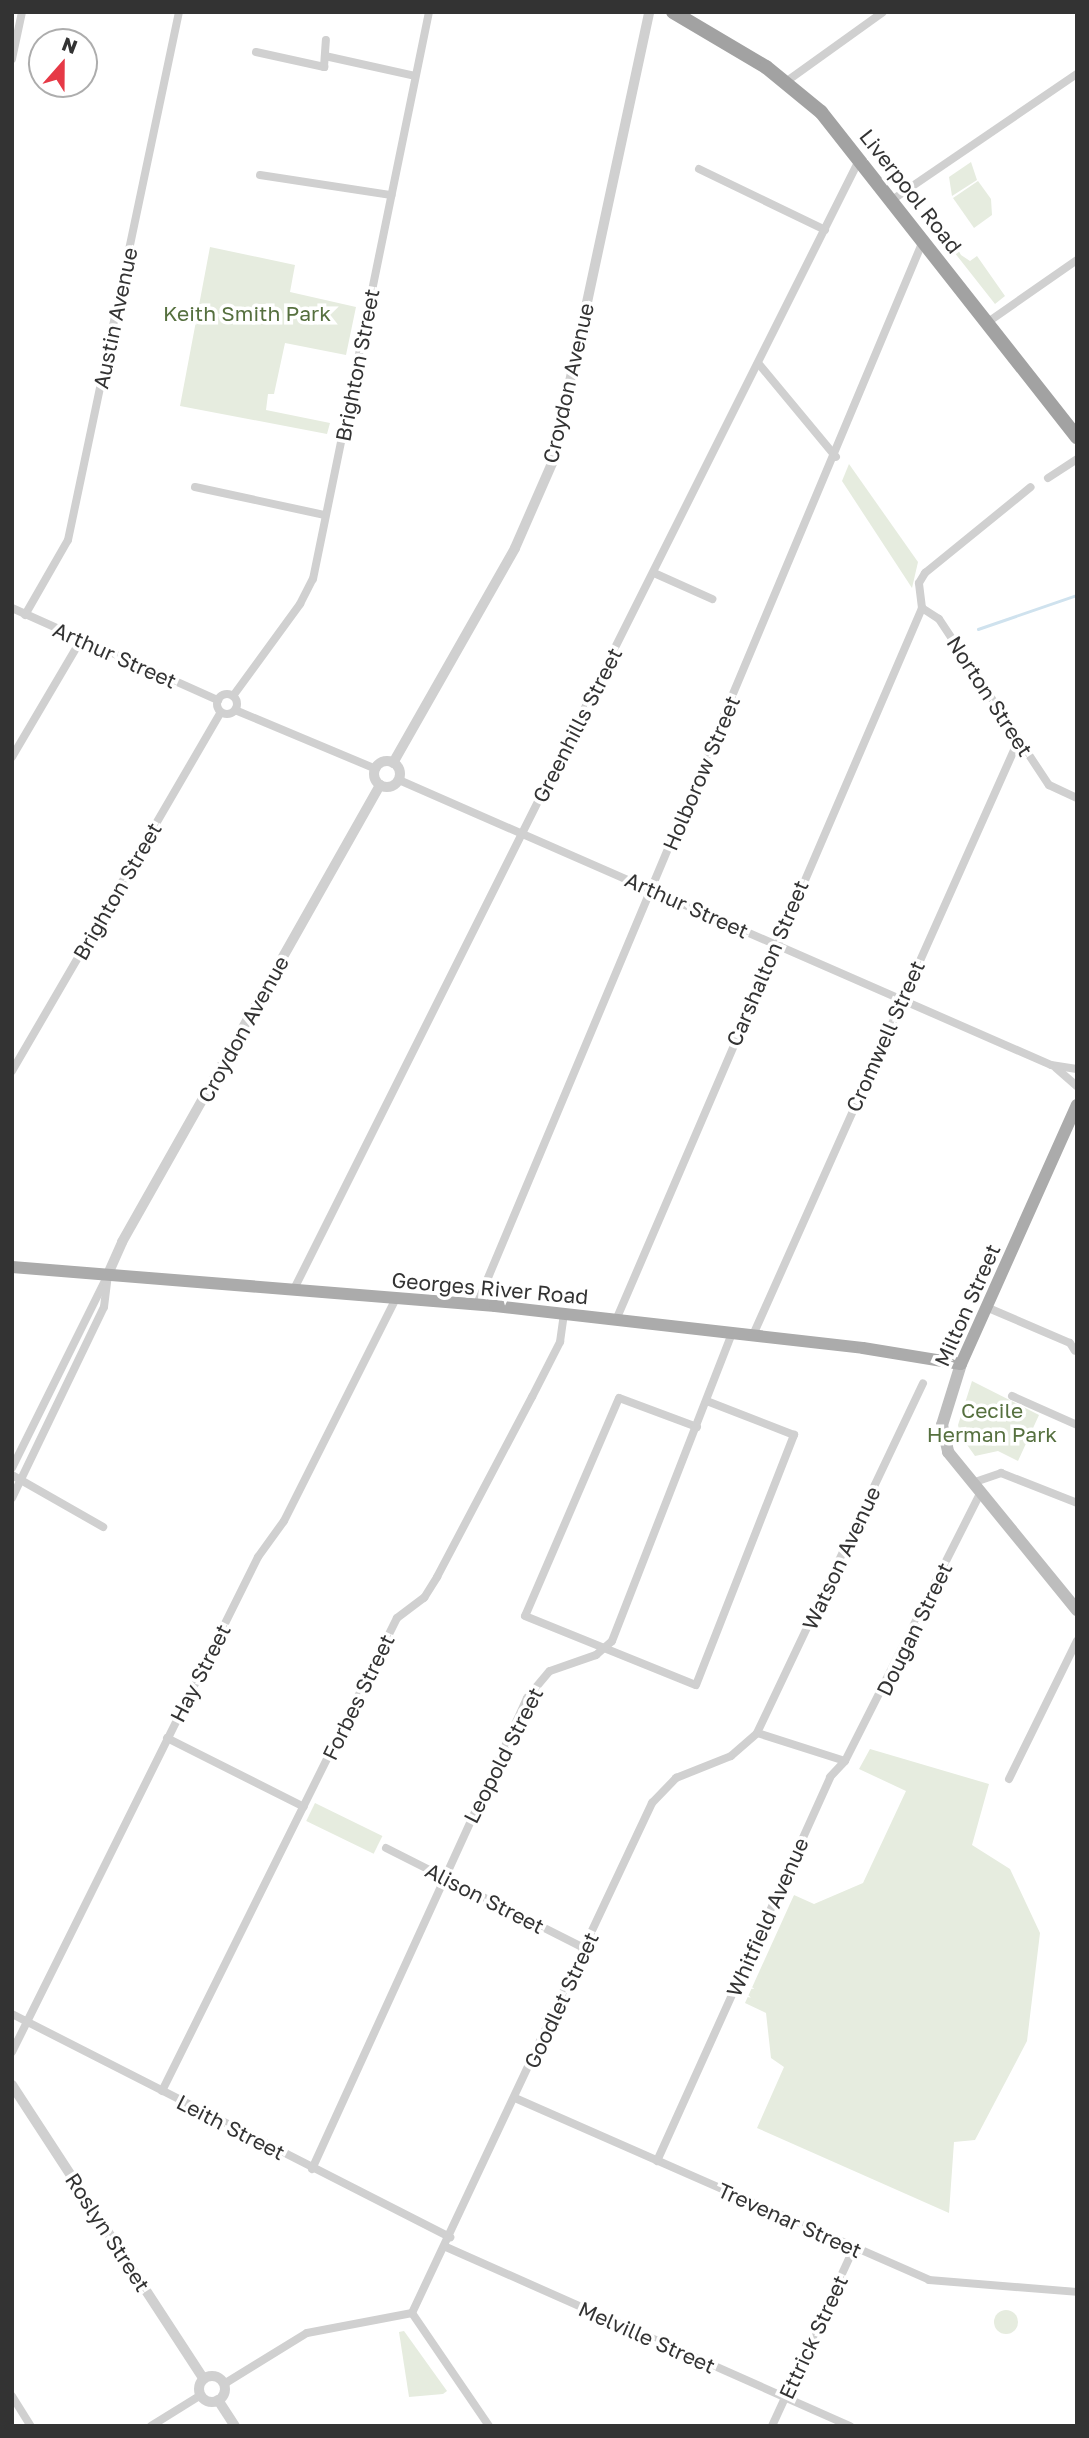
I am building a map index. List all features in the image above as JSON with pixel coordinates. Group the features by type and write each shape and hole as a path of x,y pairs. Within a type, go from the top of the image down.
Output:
{"highway":[{"name":"Liverpool Road","path":"673,12 787,81 821,112 1077,437"}],"main road":[{"name":"Milton Street","path":"1077,1105 961,1364 945,1410 942,1437 971,1483 1077,1610"},
{"name":"Georges River Road","path":"12,1267 477,1304 945,1358 961,1364"}],"street":[{"path":"12,59 22,12"},
{"name":"Austin Avenue","path":"25,615 68,540 179,12"},
{"name":"Brighton Street","path":"233,696 310,589 429,12"},
{"name":"Croydon Avenue","path":"393,763 514,548 553,461 649,12"},
{"path":"787,81 883,12"},
{"path":"256,52 324,67 326,40"},
{"path":"325,56 415,76"},
{"path":"892,200 1077,74"},
{"name":"Greenhills Street","path":"294,1289 859,160"},
{"path":"699,169 825,230"},
{"path":"260,175 391,195"},
{"name":"Holborow Street","path":"477,1304 836,457 923,241"},
{"path":"988,322 1077,260"},
{"path":"758,363 836,457"},
{"path":"1048,478 1077,459"},
{"path":"195,487 325,515"},
{"path":"922,608 919,583 925,573 1031,487"},
{"path":"654,573 712,598"},
{"name":"Arthur Street","path":"12,608 218,700"},
{"name":"Norton Street","path":"922,608 939,619 1051,788 1076,796"},
{"name":"Carshalton Street","path":"616,1320 775,944 922,608"},
{"path":"12,757 81,640"},
{"path":"235,710 233,696 224,695 218,700 221,712 235,710 376,769"},
{"name":"Brighton Street","path":"12,1071 221,712"},
{"name":"Cromwell Street","path":"753,1335 1019,739"},
{"path":"381,763 393,763 399,780 389,787 380,785 376,769 381,763"},
{"name":"Arthur Street","path":"399,780 1051,1065 1077,1069"},
{"name":"Croydon Avenue","path":"12,1468 122,1242 380,785"},
{"name":"Arthur Street","path":"1051,1065 1077,1086"},
{"name":"Croydon Avenue","path":"12,1498 104,1307 108,1274"},
{"name":"Hay Street","path":"12,2052 258,1557 284,1521 396,1298"},
{"path":"986,1307 1070,1343 1075,1350"},
{"name":"Forbes Street","path":"162,2091 397,1618 424,1598 453,1548 559,1342 564,1314"},
{"path":"608,1650 732,1333"},
{"name":"Watson Avenue","path":"757,1733 923,1383"},
{"path":"1012,1396 1077,1424"},
{"path":"697,1427 619,1398 525,1616 696,1685 701,1682 794,1435 707,1401"},
{"path":"971,1483 1001,1473 1077,1503"},
{"path":"12,1475 103,1527"},
{"name":"Dougan Street","path":"845,1761 980,1494"},
{"path":"1009,1779 1077,1641"},
{"name":"Leopold Street","path":"312,2169 419,1940 444,1876 527,1698 550,1671 608,1650"},
{"path":"757,1733 845,1761"},
{"name":"Goodlet Street","path":"412,2313 446,2247 659,1793 686,1772 740,1751 757,1733"},
{"path":"167,1738 304,1807"},
{"name":"Whitfield Avenue","path":"657,2161 830,1777 845,1761"},
{"name":"Alison Street","path":"386,1848 584,1948"},
{"name":"Leith Street","path":"12,2014 450,2237"},
{"name":"Roslyn Street","path":"12,2085 204,2379"},
{"name":"Trevenar Street","path":"515,2098 854,2248 941,2282 1077,2292"},
{"name":"Melville Street","path":"446,2247 850,2426"},
{"name":"Ettrick Street","path":"772,2426 854,2248"},
{"path":"218,2400 224,2384 307,2333 412,2313 489,2426"},
{"path":"151,2426 201,2395 204,2379 215,2377 224,2384"},
{"path":"201,2395 210,2402 218,2400"},
{"path":"12,2396 31,2426"},
{"path":"218,2400 235,2426"}],"green space":[{"path":"971,162 977,180 952,196 949,177"},
{"path":"978,181 991,199 992,215 974,228 953,198"},
{"path":"949,234 961,255 970,261 977,256 1005,296 995,304 943,238"},
{"name":"Keith Smith Park","path":"210,247 295,265 290,292 356,307 346,355 285,343 274,394 268,394 266,410 330,423 327,434 180,406"},
{"path":"849,464 918,562 912,588 842,481"},
{"name":"Cecile Herman Park","path":"972,1381 1039,1415 1018,1461 998,1451 975,1456 960,1435 958,1425"},
{"path":"870,1749 989,1784 972,1845 1010,1869 1040,1933 1027,2041 975,2140 954,2142 949,2213 757,2128 784,2067 771,2058 766,2013 745,2003 794,1895 814,1904 863,1883 906,1791 859,1769"},
{"path":"315,1803 382,1836 374,1854 306,1821"},
{"path":"1006,2310 1015,2313 1018,2322 1015,2331 1006,2334 997,2331 994,2322 997,2313"},
{"path":"404,2331 447,2391 443,2394 409,2397 399,2332"}],"waterway":[{"path":"978,629 1077,595"}]}
